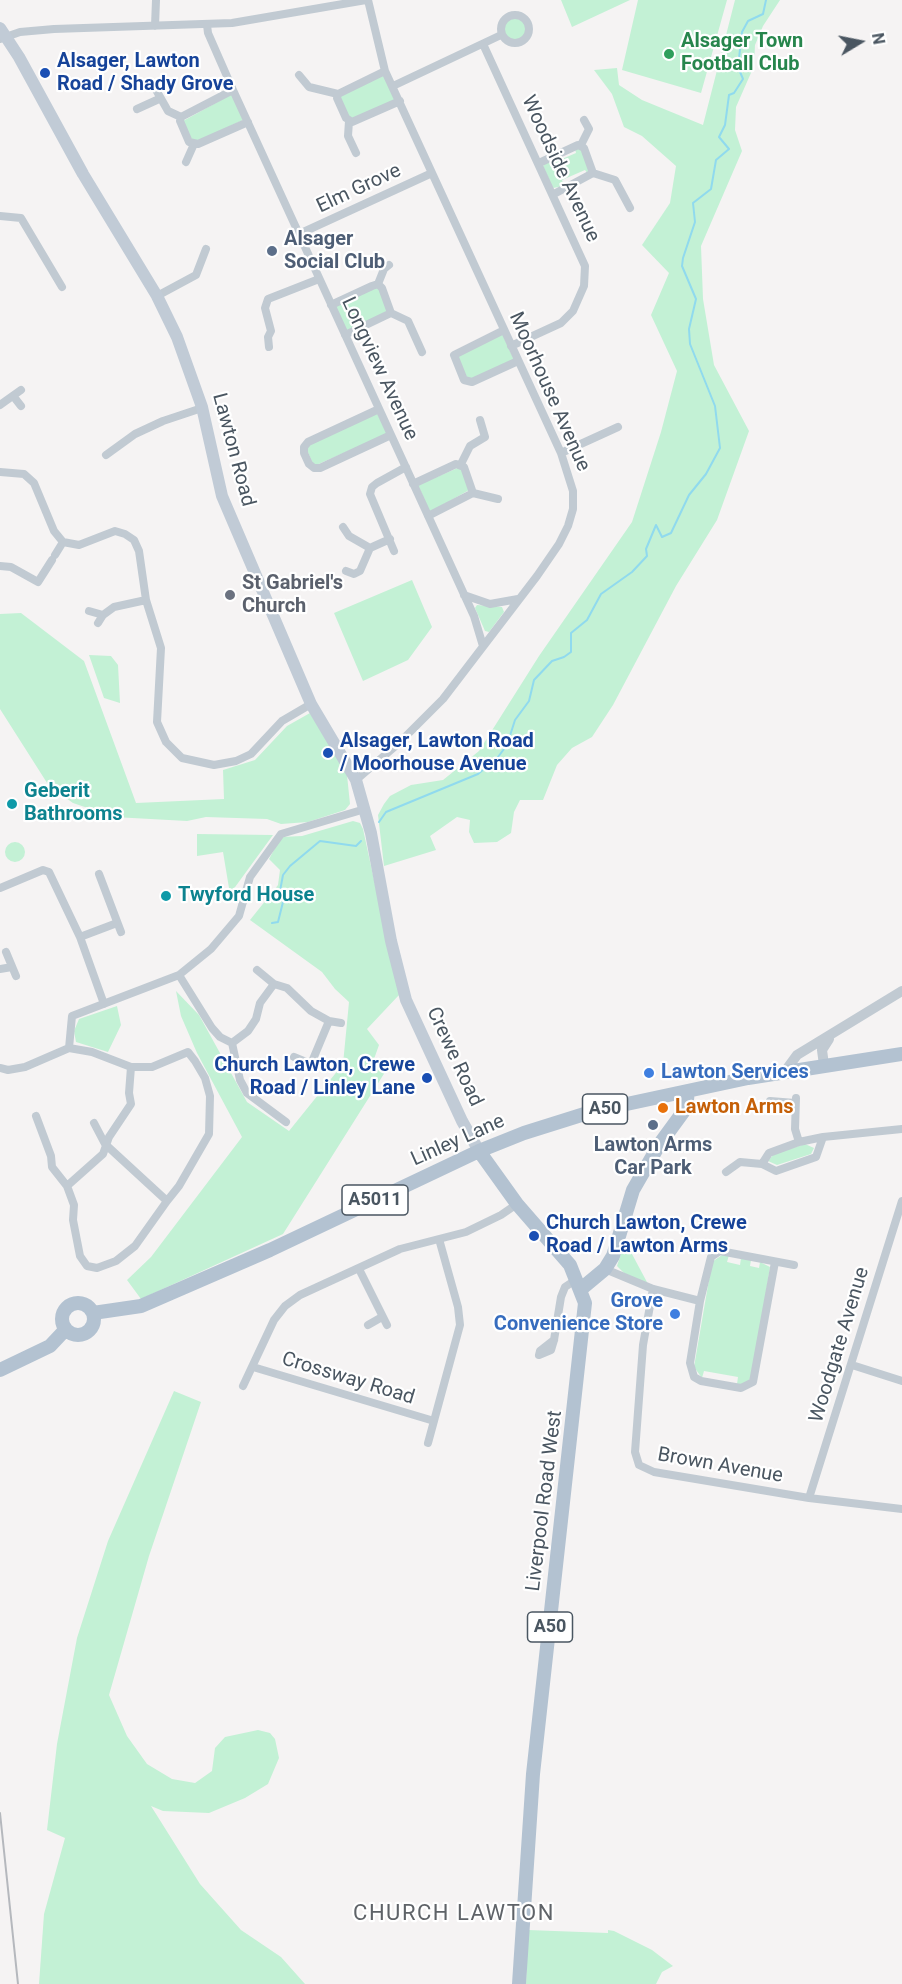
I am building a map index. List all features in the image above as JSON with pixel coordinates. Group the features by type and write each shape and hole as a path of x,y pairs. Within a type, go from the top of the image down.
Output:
{"main road":[{"name":"Lawton Road","path":"2,34 157,296 177,337 202,408 222,496 311,704 356,780 365,809"},
{"name":"Crewe Road","path":"365,809 406,1000 462,1121 479,1151 517,1204 570,1265 579,1284"},
{"name":"A50","path":"786,1070 902,1054"},
{"name":"Linley Lane","path":"93,1313 141,1306 270,1250 479,1151 594,1111 786,1070"},
{"path":"579,1284 605,1269 621,1234 626,1207 633,1190 659,1145 686,1108 688,1091"},
{"name":"Liverpool Road West","path":"519,1984 533,1774 586,1317 579,1284"},
{"path":"83,1304 93,1313 94,1323 84,1334 75,1335 66,1329 62,1320 69,1306 83,1304"},
{"path":"0,1370 50,1346 66,1329"}],"street":[{"path":"155,26 156,0"},
{"path":"2,34 54,29 207,25 250,21 367,0"},
{"name":"Moorhouse Avenue","path":"356,780 443,699 560,544 573,509 573,491 561,453 386,71 367,0"},
{"name":"Longview Avenue","path":"207,25 208,33 233,90 464,595 483,646"},
{"path":"393,86 501,35"},
{"name":"Woodside Avenue","path":"483,44 582,255 585,276 584,286 573,311 561,323 511,346"},
{"path":"299,75 309,87 338,94 386,71"},
{"path":"155,88 159,99 168,111 181,117"},
{"path":"181,117 233,90"},
{"path":"338,94 337,98 349,121 348,136 356,153"},
{"path":"137,109 159,99"},
{"path":"349,121 400,101"},
{"path":"181,117 180,121 189,142 194,144"},
{"path":"539,163 581,145 589,129 584,120"},
{"path":"186,162 194,144 248,122"},
{"path":"581,145 593,173"},
{"name":"Elm Grove","path":"299,234 432,172"},
{"path":"554,194 593,173 615,180 630,208"},
{"path":"0,216 21,218 62,287"},
{"path":"157,296 196,275 206,249"},
{"path":"331,305 378,284 384,269 389,265"},
{"path":"269,347 268,337 271,331 266,308 268,298 319,279"},
{"path":"378,284 382,288 391,313 408,321 422,352"},
{"path":"345,335 391,313"},
{"path":"504,330 454,355 464,380 472,382 518,361"},
{"path":"0,405 21,390"},
{"path":"14,397 21,406"},
{"path":"106,455 135,434 163,421 202,408"},
{"path":"379,409 308,442 304,447 306,459 314,468 320,468 391,435"},
{"path":"413,484 461,464 470,446 485,437 480,420"},
{"path":"561,453 618,427"},
{"path":"461,464 473,493"},
{"path":"394,551 370,494 372,487 405,467"},
{"path":"0,472 24,474 33,483 54,531 63,542 79,545 115,531 134,540 139,550 146,600 162,660 157,722 166,742 182,758 214,765 236,761 251,754 282,721 311,704"},
{"path":"428,516 473,493 498,499"},
{"path":"343,527 349,536 370,548"},
{"path":"346,571 354,574 360,571 370,548 390,539"},
{"path":"0,566 11,567 38,582 63,542"},
{"path":"464,595 490,604 518,599"},
{"path":"89,611 100,619 114,607 146,600"},
{"path":"69,1048 72,1016 179,975 211,949 239,916 250,877 281,834 365,809"},
{"path":"0,888 48,866 80,938 104,1004"},
{"path":"99,874 121,932"},
{"path":"80,938 117,923"},
{"path":"0,969 14,971 6,952"},
{"path":"257,970 274,984 287,988 311,1011 329,1021 341,1023"},
{"path":"179,975 212,1028 220,1037 232,1043"},
{"path":"232,1043 248,1031 256,1019 260,1003 274,984"},
{"path":"786,1070 797,1055 902,991"},
{"path":"294,1057 311,1064 329,1021"},
{"path":"824,1065 822,1050 831,1036"},
{"path":"232,1043 240,1080 247,1093 286,1122"},
{"path":"0,1068 8,1070 26,1067 69,1048 92,1052 131,1067 152,1067 186,1048 205,1078 210,1096 210,1125 203,1145 167,1201 135,1246 116,1261 97,1268 87,1266 78,1248 73,1220 74,1205 67,1186 52,1167 51,1156 36,1116"},
{"path":"67,1186 103,1154 105,1144 131,1104 129,1093 131,1067"},
{"path":"770,1101 795,1100 795,1129 799,1142"},
{"path":"94,1123 105,1144 167,1201"},
{"path":"762,1164 769,1153 799,1142 823,1137 902,1129"},
{"path":"726,1172 740,1162 762,1164 776,1171 816,1157 823,1137"},
{"name":"Woodgate Avenue","path":"809,1498 902,1201"},
{"path":"243,1386 274,1320 285,1306 300,1295 400,1248 439,1239 486,1223 517,1204"},
{"path":"428,1443 460,1325 458,1307 439,1239"},
{"path":"776,1262 754,1379 741,1388 701,1381 691,1371 700,1300 708,1261 720,1251 794,1265"},
{"path":"359,1269 387,1325"},
{"path":"605,1269 653,1290 700,1300"},
{"path":"554,1340 561,1297 565,1287 579,1284"},
{"name":"Brown Avenue","path":"653,1290 642,1345 635,1452 639,1465 654,1472 809,1498 902,1509"},
{"path":"368,1325 382,1317"},
{"path":"852,1365 902,1381"},
{"name":"Crossway Road","path":"253,1367 434,1421"}],"green space":[{"path":"561,0 630,0 572,27"},
{"name":"Alsager Town Football Club","path":"638,0 727,0 701,93 622,70"},
{"path":"735,0 780,0 763,26 755,45 754,66 736,107 735,130 742,151 701,246 703,299 714,365 749,431 717,520 676,586 613,705 592,737 572,748 557,765 543,800 520,800 514,812 511,833 497,842 474,843 469,832 470,820 457,817 430,836 436,850 384,866 378,815 384,804 390,796 411,785 443,780 479,751 539,656 632,522 661,432 677,371 651,315 669,273 642,245 670,203 676,166 642,136 624,127 612,94 594,70 617,68 619,85 642,100 703,125"},
{"path":"515,17 520,18 526,24 526,34 520,40 515,41 510,40 504,34 503,29 504,24 510,18"},
{"path":"383,74 396,101 349,120 339,95"},
{"path":"232,94 243,120 198,141 192,140 183,121"},
{"path":"580,148 590,169 588,174 585,170 562,180 564,186 553,188 543,166 545,163 553,159 555,162 576,153 575,149"},
{"path":"378,287 389,312 347,332 335,306"},
{"path":"502,333 514,360 468,380 457,356"},
{"path":"377,413 387,434 314,466 306,448 310,444"},
{"path":"460,467 471,489 430,512 418,485"},
{"path":"412,580 432,627 408,660 363,681 334,613"},
{"path":"477,605 502,607 504,612 489,632 485,631 475,608"},
{"path":"21,613 84,661 136,803 224,799 223,770 255,760 287,726 310,713 347,775 350,804 345,810 308,822 281,824 267,819 206,817 187,821 114,817 73,803 49,786 0,709 0,614"},
{"path":"89,655 111,656 118,665 120,703 104,698"},
{"path":"353,821 360,823 363,829 399,995 367,1029 379,1045 374,1059 387,1069 283,1234 141,1299 127,1280 151,1257 242,1137 197,1053 181,1016 176,991 199,1015 247,1102 289,1131 343,1064 349,1002 322,972 250,920 278,885 280,870 269,859 281,837 302,836"},
{"path":"197,834 273,835 230,894 223,852 197,856"},
{"path":"15,842 22,845 25,852 22,859 15,862 8,859 5,852 8,845"},
{"path":"117,1006 121,1025 108,1052 76,1042 74,1031 79,1019"},
{"path":"805,1144 814,1148 811,1154 777,1165 768,1161 774,1154"},
{"path":"625,1241 648,1284 624,1273 617,1266"},
{"path":"722,1255 729,1255 727,1262 740,1265 741,1258 751,1260 750,1266 759,1268 760,1262 770,1267 753,1376 745,1384 737,1384 738,1377 704,1371 702,1378 694,1367 712,1262"},
{"path":"174,1391 201,1402 149,1556 109,1695 127,1736 147,1764 172,1779 195,1783 212,1771 215,1748 225,1737 258,1730 270,1733 275,1739 279,1758 268,1784 245,1798 209,1813 163,1811 151,1806 200,1884 241,1930 281,1957 305,1984 39,1984 44,1914 65,1838 47,1830 57,1744 77,1638 108,1541"},
{"path":"528,1930 608,1933 608,1930 614,1931 652,1950 673,1966 662,1972 656,1984 526,1984"}],"waterway":[{"path":"379,822 386,812 478,774 498,757 507,745 515,720 529,701 534,680 552,661 571,652 571,633 587,620 601,594 632,572 647,556 646,549 656,525 662,537 671,533 689,495 706,474 720,448 715,406 690,344 689,329 696,299 682,266 695,222 693,203 711,189 716,160 729,149 719,137 725,125 729,95 734,93 743,79 738,67 742,32 748,21 763,14 766,0"},
{"path":"272,923 278,922 283,902 280,891 283,875 290,866 320,841 356,846 361,841"}],"railway":[{"path":"0,1813 18,1984"}],"place":[{"name":"Alsager Town Football Club","path":"669,54"},
{"name":"Alsager, Lawton Road / Shady Grove","path":"45,73"},
{"name":"Alsager Social Club","path":"272,251"},
{"name":"St Gabriel's Church","path":"230,595"},
{"name":"Alsager, Lawton Road / Moorhouse Avenue","path":"328,753"},
{"name":"Geberit Bathrooms","path":"12,804"},
{"name":"Twyford House","path":"166,896"},
{"name":"Lawton Services","path":"649,1073"},
{"name":"Church Lawton, Crewe Road / Linley Lane","path":"427,1078"},
{"name":"Lawton Arms","path":"663,1108"},
{"name":"Lawton Arms Car Park","path":"653,1125"},
{"name":"Church Lawton, Crewe Road / Lawton Arms","path":"534,1236"},
{"name":"Grove Convenience Store","path":"675,1314"}],"district":[{"name":"CHURCH LAWTON","path":"454,1914"}]}
